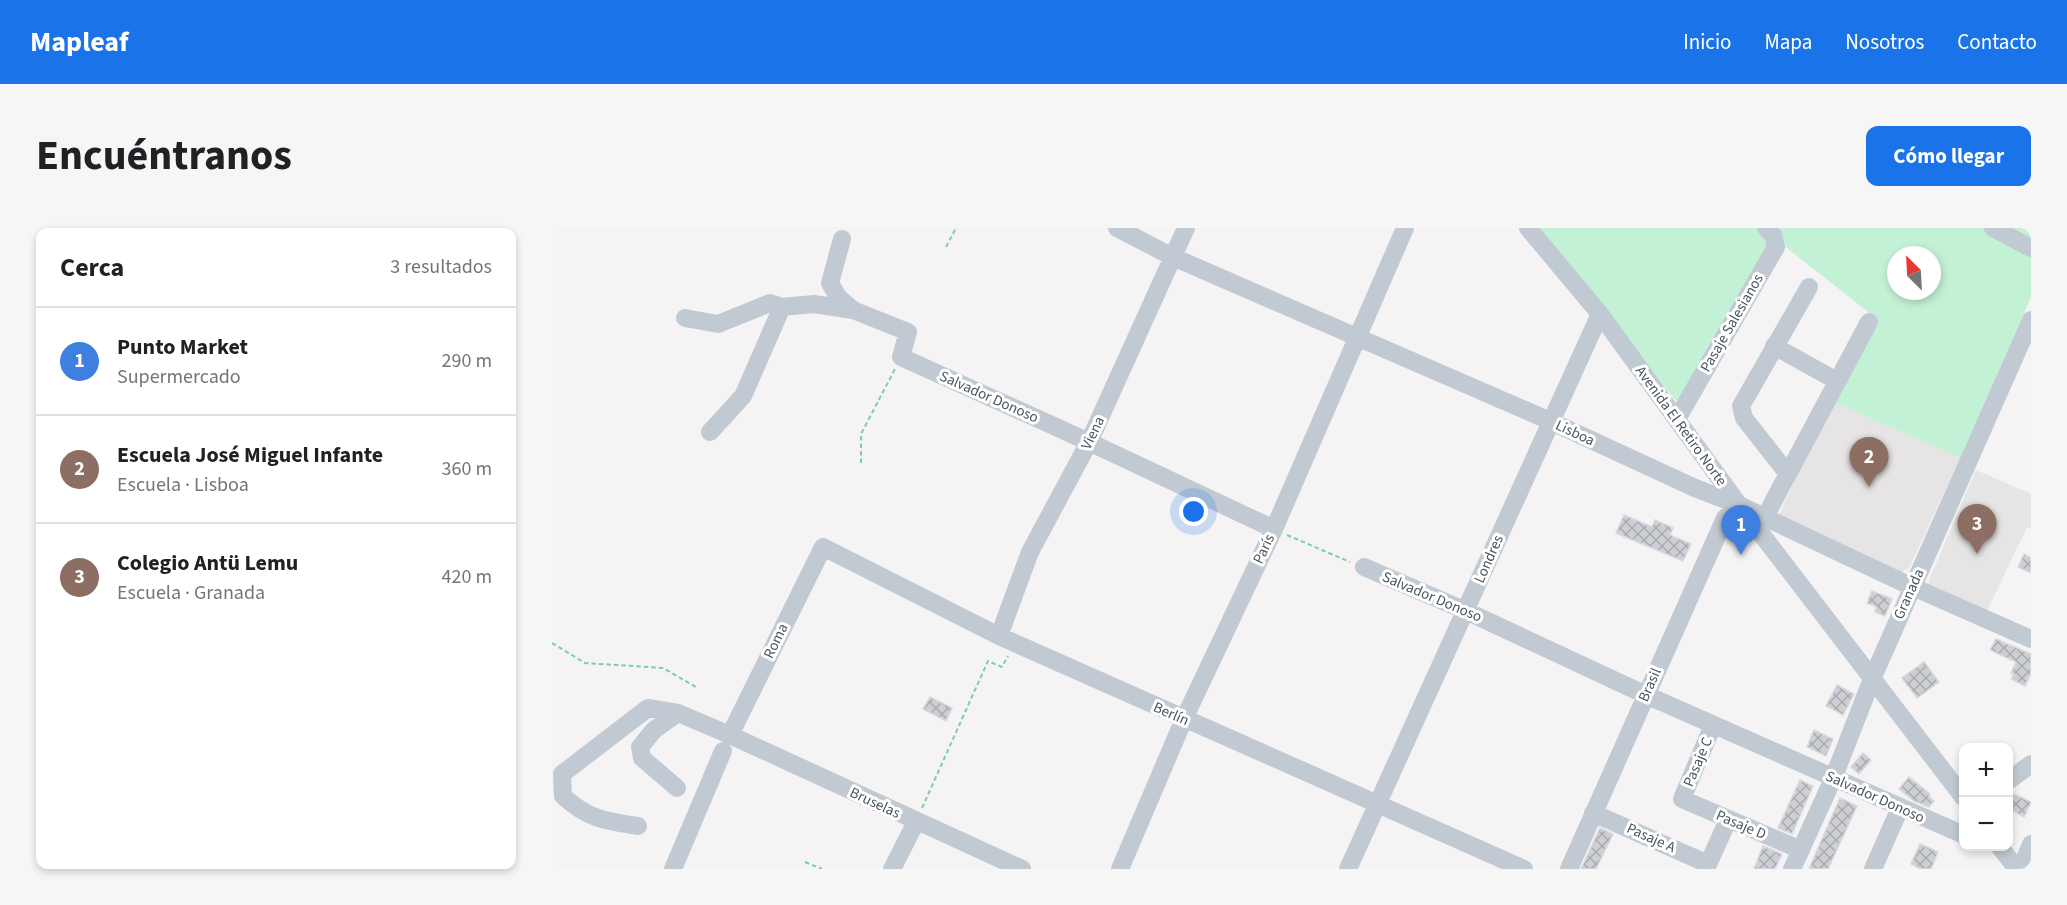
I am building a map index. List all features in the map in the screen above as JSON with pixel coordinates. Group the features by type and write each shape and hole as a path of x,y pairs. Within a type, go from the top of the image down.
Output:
{"street":[{"name":"Lisboa","path":"1117,228 1173,257 1550,421 1695,488 1739,505 1912,587 2031,639"},
{"name":"Viena","path":"1007,640 1030,552 1089,442 1186,228"},
{"name":"París","path":"1120,869 1184,719 1274,529 1359,338 1405,228"},
{"name":"Avenida El Retiro Norte","path":"1528,228 1600,314 1739,505 1963,797"},
{"name":"Pasaje Salesianos","path":"1677,419 1776,247 1773,235 1766,228"},
{"path":"1993,228 2031,248"},
{"path":"842,239 830,284 838,297 853,310"},
{"path":"1788,474 1744,418 1742,402 1809,287"},
{"path":"685,318 718,324 770,303 782,307 814,304 853,310 908,333 901,357"},
{"path":"710,432 743,396 782,307"},
{"name":"Londres","path":"1348,869 1600,314"},
{"name":"Granada","path":"1792,869 1833,779 1872,679 1912,587 2031,320"},
{"path":"1765,517 1869,322"},
{"path":"1774,346 1837,381"},
{"name":"Salvador Donoso","path":"901,357 1274,529"},
{"name":"Brasil","path":"1569,869 1725,518 1739,505"},
{"name":"Berlín","path":"823,547 1007,640 1524,869"},
{"name":"Roma","path":"673,869 726,743 823,547"},
{"name":"Salvador Donoso","path":"1364,567 1959,834"},
{"name":"Bruselas","path":"638,826 606,822 579,811 563,796 562,774 648,708 678,713 726,743 1022,869"},
{"path":"677,788 642,758 640,747 654,730 678,713"},
{"name":"Pasaje C","path":"1682,799 1713,725"},
{"path":"2013,777 2031,764"},
{"name":"Pasaje D","path":"1682,799 1801,850"},
{"path":"1873,869 1900,808"},
{"name":"Pasaje A","path":"1593,813 1707,866"},
{"path":"1707,866 1728,820"},
{"path":"892,869 916,822"},
{"path":"1999,851 2019,869 2031,844"}],"path":[{"path":"946,247 956,228"},
{"path":"861,463 861,434 901,357"},
{"name":"Salvador Donoso","path":"1274,529 1364,567"},
{"path":"916,822 988,661 1002,667 1007,640"},
{"path":"552,643 585,663 663,668 696,687"},
{"path":"806,862 822,869"}],"shaded area":[{"path":"1831,401 1960,458 1909,568 1901,572 1778,517"},
{"path":"1976,470 2031,494 2031,529 2027,527 1987,611 1929,584"}],"green space":[{"path":"1537,228 2031,228 2031,297 1960,458 1831,401 1877,319 1777,240 1677,402"}],"building":[{"path":"1624,515 1652,527 1655,520 1673,528 1670,535 1691,544 1683,561 1616,533"},
{"path":"2024,554 2031,558 2031,573 2018,567"},
{"path":"1872,591 1892,599 1885,616 1875,612 1877,607 1867,603"},
{"path":"1996,639 2031,654 2031,673 2025,686 2011,679 2016,662 1990,650"},
{"path":"1924,662 1939,682 1917,698 1902,678"},
{"path":"1837,685 1854,694 1843,715 1826,706"},
{"path":"930,697 952,708 946,721 923,709"},
{"path":"1814,730 1833,739 1826,756 1807,747"},
{"path":"1863,753 1871,760 1859,774 1851,767"},
{"path":"1909,777 1930,794 1929,796 1934,801 1929,807 1914,801 1899,789"},
{"path":"1800,780 1813,786 1792,834 1778,828"},
{"path":"2014,794 2031,802 2024,817 2013,811"},
{"path":"1840,798 1857,806 1828,869 1809,869"},
{"path":"1600,828 1613,834 1596,869 1581,869"},
{"path":"1920,844 1938,852 1931,869 1921,869 1911,864"},
{"path":"1763,846 1782,854 1775,869 1754,869"}],"place":[{"name":"Escuela José Miguel Infante","path":"1869,487"},
{"name":"Colegio Antü Lemu","path":"1977,554"},
{"name":"Punto Market","path":"1741,555"}]}
